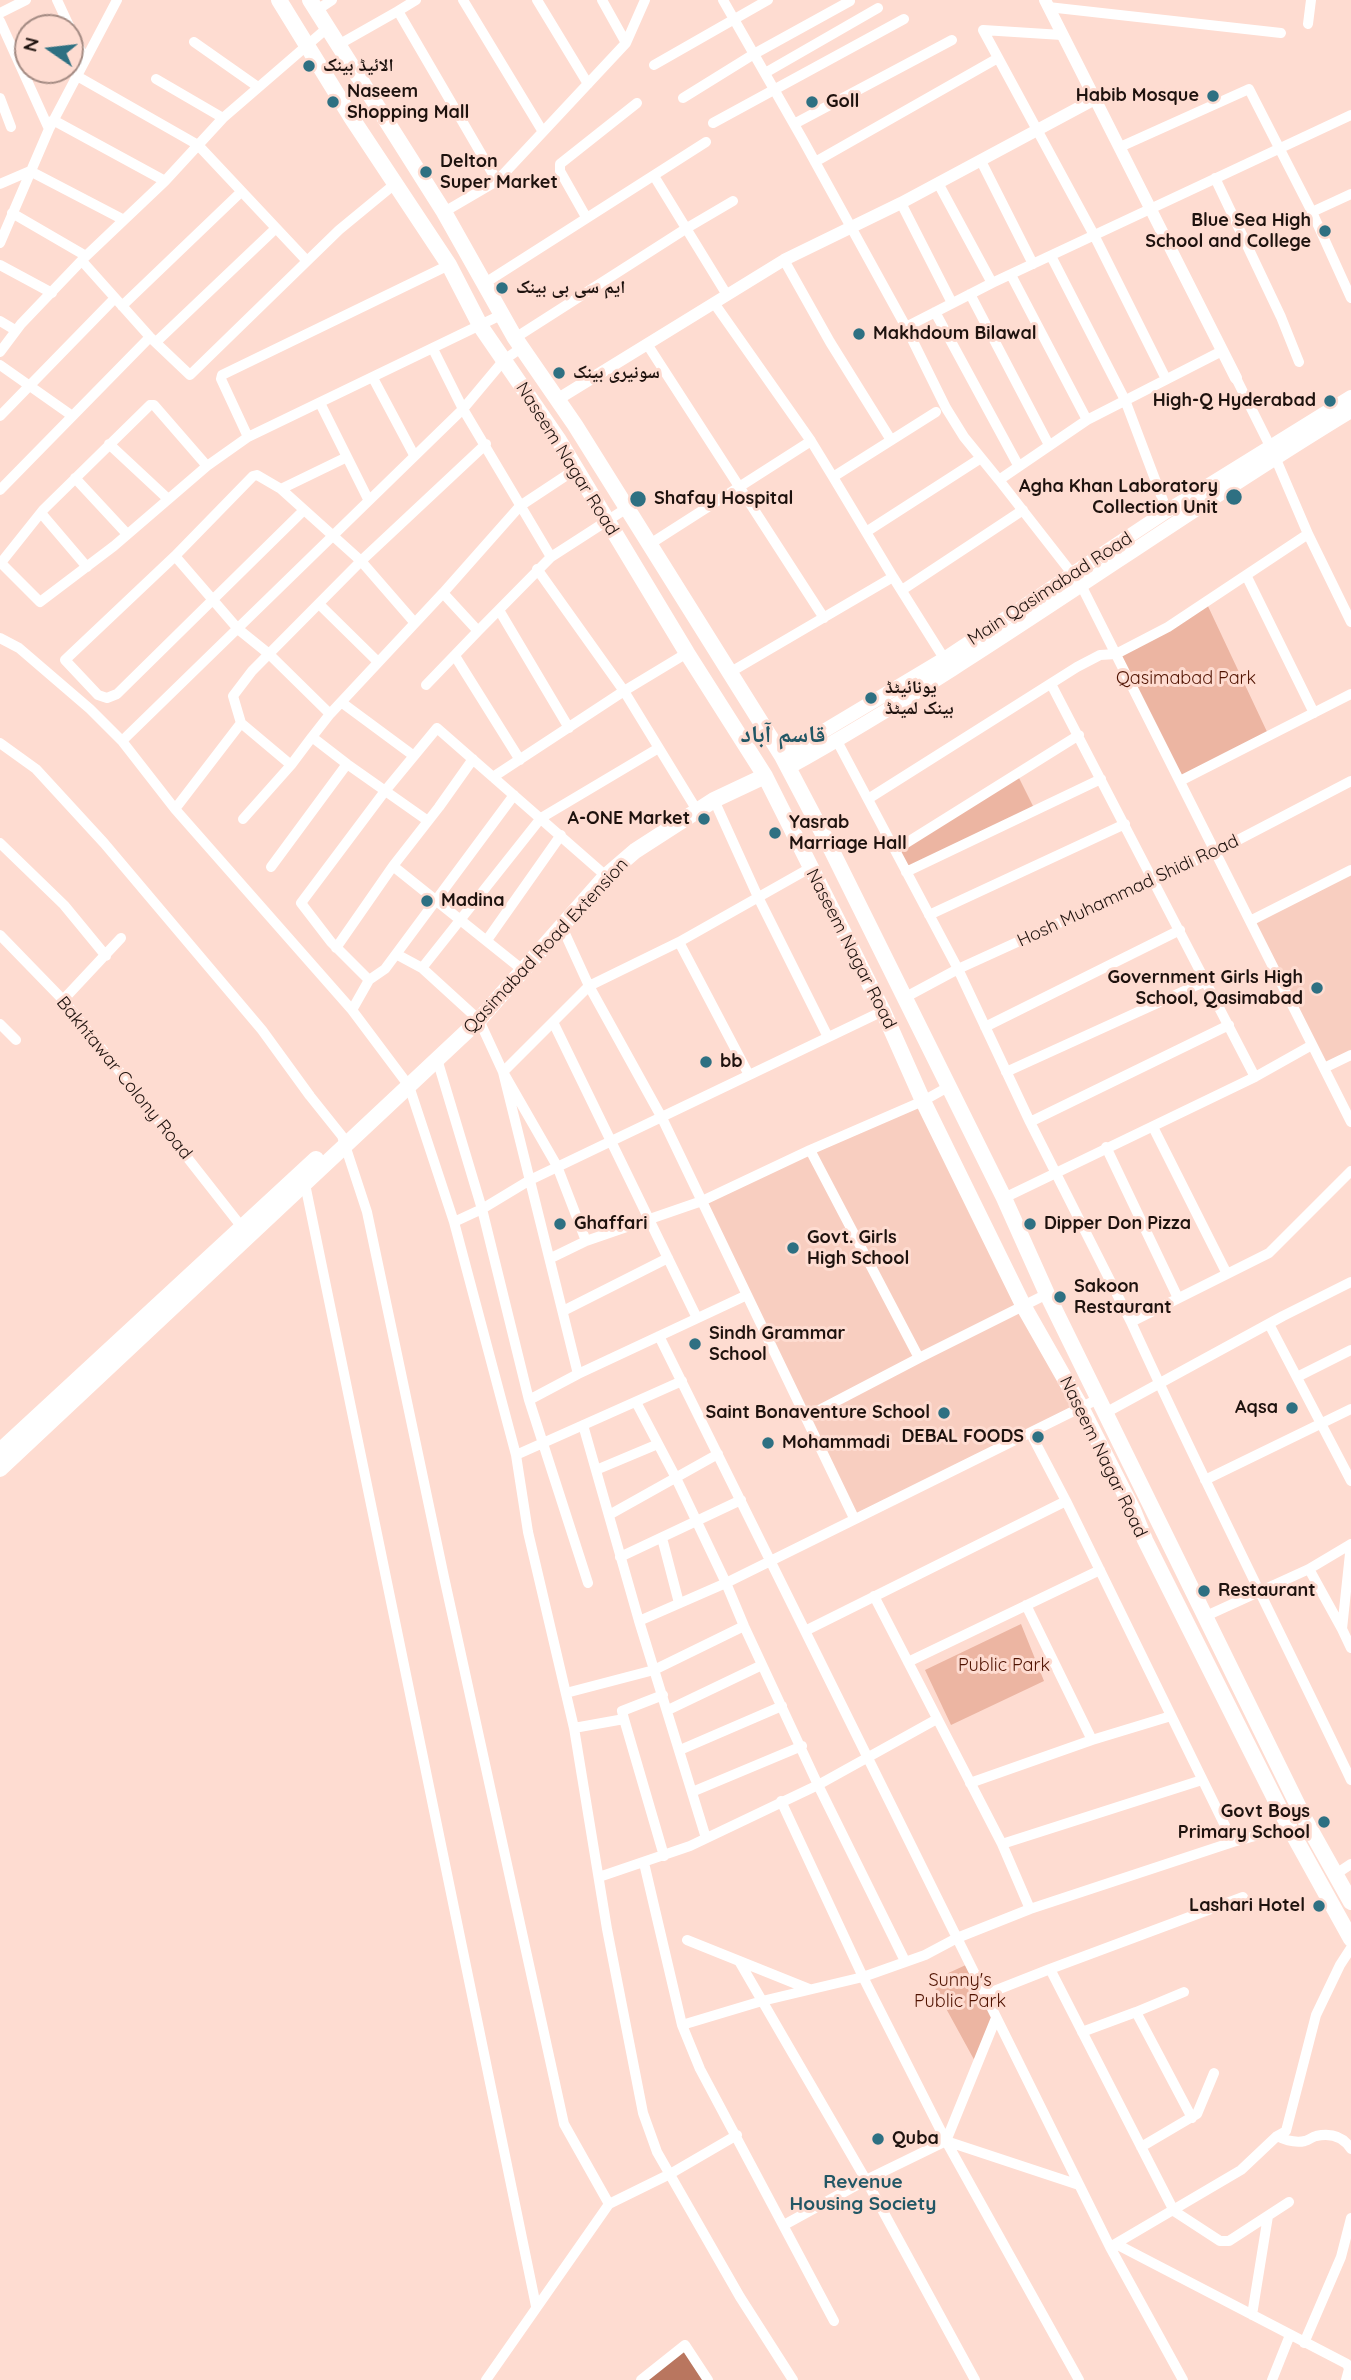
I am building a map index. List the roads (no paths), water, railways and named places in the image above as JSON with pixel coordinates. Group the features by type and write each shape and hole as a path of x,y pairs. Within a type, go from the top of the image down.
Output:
{"main road":[{"name":"Naseem Nagar Road","path":"279,0 351,117 449,265 481,327 576,469 765,776 883,1011 923,1101 1024,1307 1082,1409 1289,1827 1351,1939"},
{"name":"Naseem Nagar Road","path":"313,5 444,212 518,343 558,399 785,762 1004,1198 1047,1294 1104,1405 1305,1819 1351,1902"},
{"name":"Main Qasimabad Road","path":"785,762 947,664 1273,453 1351,397"},
{"name":"Main Qasimabad Road","path":"1078,579 1167,511 1351,411"},
{"path":"674,632 696,619"},
{"name":"Main Qasimabad Road","path":"785,762 837,741 947,664"},
{"name":"Qasimabad Road Extension","path":"344,1141 409,1086 479,1020 606,876 635,851 714,800 765,776"},
{"path":"883,1011 904,998"},
{"path":"0,1469 305,1184 344,1141"},
{"path":"0,1451 241,1226 344,1141"}],"street":[{"path":"0,13 26,0"},
{"path":"57,0 85,60"},
{"path":"85,60 117,0"},
{"path":"313,5 332,0"},
{"path":"338,45 416,0"},
{"path":"463,0 543,132"},
{"path":"537,0 588,84"},
{"path":"602,0 626,43"},
{"path":"444,212 497,181 626,43 645,0"},
{"path":"723,0 906,327 946,408 981,458 1078,579 1351,1122"},
{"path":"654,65 768,0"},
{"path":"1308,24 1311,0"},
{"path":"683,98 754,54 850,1"},
{"path":"1046,3 1281,33"},
{"path":"1046,3 1273,453 1308,534 1351,622"},
{"path":"765,73 878,8"},
{"path":"398,11 497,181"},
{"path":"713,123 904,19"},
{"path":"0,21 51,125 165,181"},
{"path":"0,352 15,330 165,181 223,118 326,29"},
{"path":"1062,34 983,30 1094,235 1166,379"},
{"path":"794,124 951,40"},
{"path":"194,42 258,87"},
{"path":"815,162 998,58"},
{"path":"156,79 223,118"},
{"path":"84,80 198,145 307,261"},
{"path":"0,243 51,125 73,84"},
{"path":"1120,148 1249,89 1312,212 1351,298"},
{"path":"0,98 11,128"},
{"path":"558,399 784,260 851,229 1095,99"},
{"path":"586,217 559,171 560,164 637,103"},
{"path":"906,327 970,294 1351,115"},
{"path":"485,283 706,142"},
{"path":"981,161 1033,264"},
{"path":"0,184 30,171"},
{"path":"30,171 124,220"},
{"path":"654,176 727,295"},
{"path":"1215,178 1281,317 1299,362"},
{"path":"12,214 84,259 118,302 190,375 339,230 396,183"},
{"path":"938,183 992,284"},
{"path":"0,416 118,302 241,191"},
{"path":"1312,212 1351,194"},
{"path":"122,741 463,409 518,343 687,228 733,201"},
{"path":"901,203 952,303"},
{"path":"0,490 71,415 276,228"},
{"path":"1051,256 1125,400 1167,511"},
{"path":"784,260 830,342 891,440"},
{"path":"0,265 52,293"},
{"path":"248,437 221,379 222,375 449,265"},
{"path":"1011,275 1087,420"},
{"path":"970,294 1049,445"},
{"path":"714,303 811,441 947,664"},
{"path":"935,312 1018,465"},
{"path":"207,466 154,405 146,407 41,513 0,563 40,602 128,534 207,466 248,437 481,327 503,314"},
{"path":"0,321 15,330"},
{"path":"647,344 824,618"},
{"path":"433,349 463,409 551,556"},
{"path":"999,480 1087,420 1222,351"},
{"path":"0,365 71,415"},
{"path":"373,378 414,455"},
{"path":"320,403 369,499"},
{"path":"834,477 936,412"},
{"path":"650,544 811,441"},
{"path":"109,444 168,499"},
{"path":"291,765 241,723 233,696 252,671 361,561 486,444"},
{"path":"281,489 347,457"},
{"path":"866,532 981,458"},
{"path":"243,819 291,765 330,714 520,506 576,469"},
{"path":"304,510 117,694 107,698 98,695 65,660 257,475 281,489 361,561 414,622"},
{"path":"75,478 128,534"},
{"path":"426,685 551,556 627,508"},
{"path":"902,590 1023,510"},
{"path":"41,513 86,567"},
{"path":"868,799 1100,655 1116,654 1168,627 1308,534"},
{"path":"175,556 238,629 269,654 330,714"},
{"path":"537,569 624,691 657,749 698,812"},
{"path":"1246,575 1314,713"},
{"path":"729,673 893,577"},
{"path":"443,593 478,631"},
{"path":"319,604 377,662"},
{"path":"499,610 569,728"},
{"path":"0,638 19,648 90,709 122,741 175,809 352,1010 409,1086 454,1222 516,1455 528,1532 573,1728 643,2113 657,2152 740,2297 793,2380"},
{"path":"493,777 687,653"},
{"path":"455,656 520,760"},
{"path":"1051,684 1255,1077"},
{"path":"1180,782 1351,694"},
{"path":"341,702 414,756"},
{"path":"175,809 241,723"},
{"path":"369,980 336,948 300,903 385,791 437,728 606,876"},
{"path":"895,850 1079,736"},
{"path":"312,737 346,765 428,821"},
{"path":"837,741 958,970 1351,1780"},
{"path":"0,743 36,769 104,843 262,1030 344,1141 368,1212 444,1577 564,2124 609,2204"},
{"path":"422,968 541,818 657,749"},
{"path":"336,948 473,759"},
{"path":"271,867 346,765"},
{"path":"906,872 1101,779"},
{"name":"Hosh Muhammad Shidi Road","path":"904,998 958,970 1215,852 1351,780"},
{"path":"352,1010 369,980 385,969 514,795"},
{"path":"714,800 758,897 828,1037"},
{"path":"929,915 1125,824"},
{"path":"487,940 561,835"},
{"path":"0,843 64,905 106,956"},
{"path":"393,866 524,971"},
{"path":"503,1072 589,986 679,942 810,867"},
{"path":"1250,921 1351,870"},
{"path":"562,927 589,986 662,1118 854,1518"},
{"path":"985,1027 1180,930"},
{"name":"Bakhtawar Colony Road","path":"0,935 63,1000 241,1226"},
{"path":"63,1000 121,938"},
{"path":"679,942 749,1074"},
{"path":"396,954 422,968 479,1020 503,1072 557,1166 586,1241"},
{"path":"1006,1072 1206,981"},
{"path":"454,1222 557,1166 883,1011"},
{"path":"553,1022 697,1318"},
{"path":"0,1024 16,1040"},
{"path":"1030,1122 1229,1025"},
{"path":"1004,1198 1255,1077 1312,1045"},
{"path":"1324,1068 1351,1055"},
{"path":"437,1059 482,1209 529,1400 588,1583"},
{"path":"503,1072 578,1374"},
{"path":"551,1258 586,1241 702,1201 923,1101 948,1087"},
{"path":"1153,1127 1227,1274"},
{"path":"1106,1147 1178,1298"},
{"path":"810,1150 919,1358"},
{"path":"1131,1322 1269,1253 1351,1171"},
{"path":"305,1184 536,2306"},
{"path":"563,1311 668,1258"},
{"path":"639,1621 726,1583 854,1518 1082,1409 1104,1405 1159,1384 1351,1282"},
{"path":"806,1417 1047,1294"},
{"path":"529,1400 578,1374 747,1295"},
{"path":"1269,1324 1351,1481"},
{"path":"659,1336 807,1630 1079,2185 1114,2246 1183,2380"},
{"path":"1297,1377 1351,1350"},
{"path":"516,1455 682,1381"},
{"path":"636,1402 676,1478 818,1785 905,1961"},
{"path":"1205,1480 1351,1409"},
{"path":"583,1425 639,1621 706,1838"},
{"path":"1031,1434 1233,1842"},
{"path":"596,1470 658,1444"},
{"path":"609,1515 719,1454"},
{"path":"620,1557 741,1500"},
{"path":"807,1630 1066,1501"},
{"path":"662,1538 679,1603"},
{"path":"1206,1616 1309,1569 1351,1544"},
{"path":"1342,1629 1351,1544"},
{"path":"1309,1569 1351,1648"},
{"path":"908,1662 1100,1570"},
{"path":"874,1596 1002,1844 1031,1909"},
{"path":"1026,1605 1092,1740"},
{"path":"566,1693 654,1670 744,1626"},
{"path":"668,1710 762,1665"},
{"path":"663,1695 622,1711 664,1856"},
{"path":"680,1750 782,1706"},
{"path":"970,1783 1092,1740 1171,1716"},
{"path":"573,1728 624,1719"},
{"path":"599,1877 664,1856 706,1838 818,1785 937,1719"},
{"path":"692,1792 802,1746"},
{"path":"1002,1844 1202,1780"},
{"path":"781,1801 863,1977 946,2141 1079,2380"},
{"path":"682,2025 762,2001 863,1977 925,1955 957,1938 1031,1909 1233,1842 1289,1827 1305,1819"},
{"path":"644,1863 682,2025 700,2069 834,2322"},
{"path":"1336,1874 1351,1864"},
{"path":"984,1995 1243,1897"},
{"path":"687,1940 810,1989"},
{"path":"1114,2246 1241,2169 1286,2131 1316,2015 1351,1948"},
{"path":"739,1961 866,2180 975,2380"},
{"path":"1050,1969 1174,2211 1220,2241 1229,2241 1289,2202"},
{"path":"1082,2032 1184,1992"},
{"path":"1136,2012 1192,2118"},
{"path":"784,2225 866,2180 946,2141 996,2018"},
{"path":"1141,2147 1192,2118 1203,2103 1214,2073"},
{"path":"485,2380 609,2204 670,2174 737,2135"},
{"path":"1277,2136 1287,2140 1306,2141 1313,2137 1333,2136 1342,2138 1351,2148"},
{"path":"946,2141 1079,2185"},
{"path":"1252,2315 1268,2216"},
{"path":"1304,2343 1342,2257 1351,2218"},
{"path":"1114,2246 1347,2364 1349,2369 1346,2380"},
{"path":"1272,2380 1290,2335"},
{"path":"641,2380 685,2345 708,2380"}],"place":[{"name":"الائیڈ بینک","path":"309,66"},
{"name":"Habib Mosque","path":"1213,96"},
{"name":"Naseem Shopping Mall","path":"333,102"},
{"name":"Goll","path":"812,102"},
{"name":"Delton Super Market","path":"426,172"},
{"name":"Blue Sea High School and College","path":"1325,231"},
{"name":"ایم سی بی بینک","path":"502,288"},
{"name":"Makhdoum Bilawal","path":"859,334"},
{"name":"سونیری بینک","path":"559,373"},
{"name":"High-Q Hyderabad","path":"1330,401"},
{"name":"Agha Khan Laboratory Collection Unit","path":"1234,497"},
{"name":"Shafay Hospital","path":"638,499"},
{"name":"یونائیٹڈ بینک لمیٹڈ","path":"871,698"},
{"name":"A-ONE Market","path":"704,819"},
{"name":"Yasrab Marriage Hall","path":"775,833"},
{"name":"Madina","path":"427,901"},
{"name":"Government Girls High School, Qasimabad","path":"1317,988"},
{"name":"bb","path":"706,1062"},
{"name":"Ghaffari","path":"560,1224"},
{"name":"Dipper Don Pizza","path":"1030,1224"},
{"name":"Govt. Girls High School","path":"793,1248"},
{"name":"Sakoon Restaurant","path":"1060,1297"},
{"name":"Sindh Grammar School","path":"695,1344"},
{"name":"Aqsa","path":"1292,1408"},
{"name":"Saint Bonaventure School","path":"944,1413"},
{"name":"DEBAL FOODS","path":"1038,1437"},
{"name":"Mohammadi","path":"768,1443"},
{"name":"Restaurant","path":"1204,1591"},
{"name":"Govt Boys Primary School","path":"1324,1822"},
{"name":"Lashari Hotel","path":"1319,1906"},
{"name":"Quba","path":"878,2139"}],"district":[{"name":"قاسم آباد","path":"783,735"},
{"name":"Revenue Housing Society","path":"863,2193"}],"park label":[{"name":"Qasimabad Park","path":"1186,679"},
{"name":"Public Park","path":"1004,1666"},
{"name":"Sunny's Public Park","path":"960,1991"}]}
